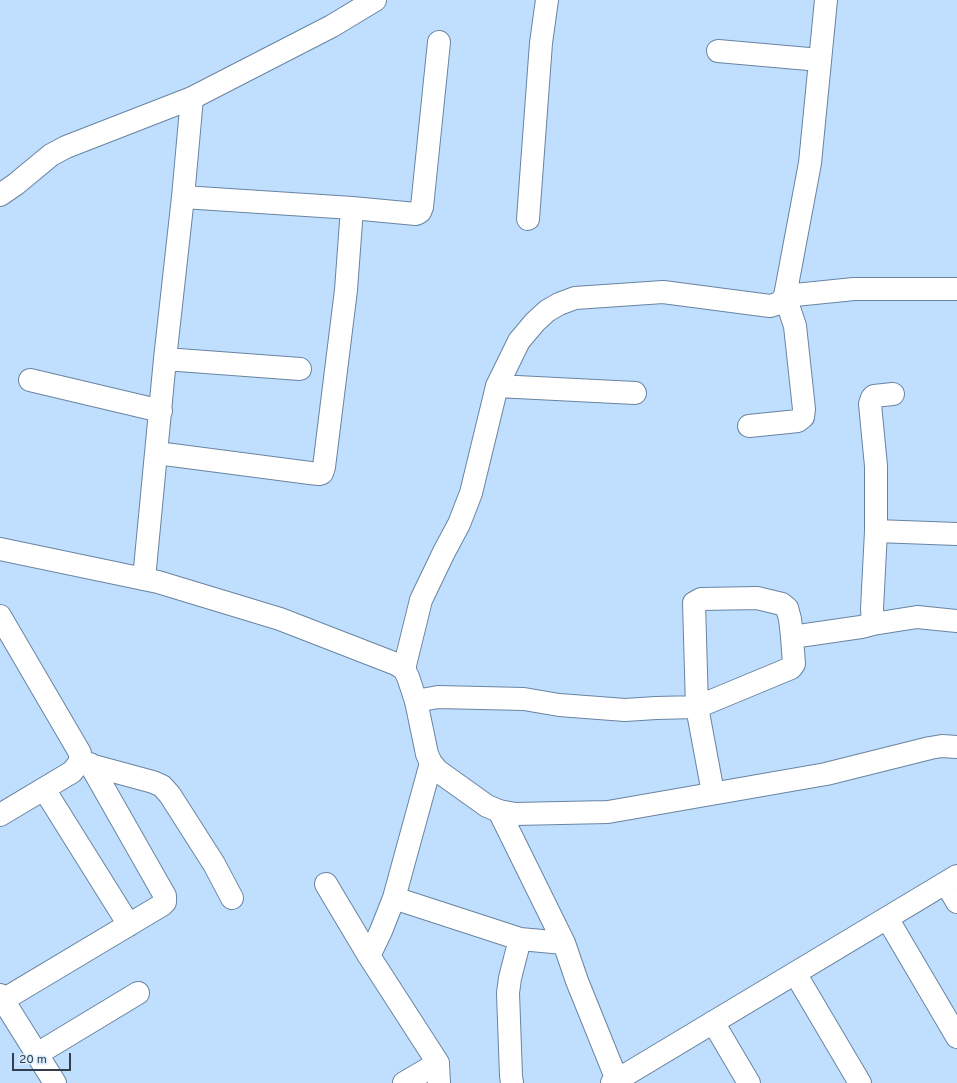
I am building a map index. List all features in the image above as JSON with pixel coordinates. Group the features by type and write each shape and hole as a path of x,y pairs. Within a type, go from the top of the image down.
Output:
{"street":[{"path":"0,195 16,184 51,155 66,146 192,98 332,26 375,0"},
{"path":"528,218 541,43 547,0"},
{"path":"404,669 421,600 459,524 471,494 497,386 519,342 535,322 547,311 559,304 575,298 663,292 770,306 780,303 785,296 810,163 826,0"},
{"path":"183,197 352,208 416,214 420,212 422,207 439,42"},
{"path":"718,51 820,60"},
{"path":"144,579 192,98"},
{"path":"157,453 318,474 322,473 324,467 346,290 352,208"},
{"path":"785,296 854,289 957,289"},
{"path":"749,426 798,421 803,417 804,409 795,326 785,296"},
{"path":"165,359 300,369"},
{"path":"30,380 161,411"},
{"path":"497,386 635,393"},
{"path":"873,624 872,609 876,531 876,466 870,404 874,396 893,394"},
{"path":"876,531 957,534"},
{"path":"0,549 144,579 280,619 396,664 404,669 408,676 416,701 426,754 431,763 438,771 487,806 499,811 515,814 608,812 826,774 930,748 942,746 957,747"},
{"path":"416,701 438,697 524,699 560,705 625,710 697,708 791,668 794,664 790,619 787,608 782,604 757,598 701,599 694,602 697,708 713,793"},
{"path":"0,616 85,763 165,896 165,902 162,905 1,998 8,1026 37,1054 55,1083"},
{"path":"792,637 917,617 957,621"},
{"path":"0,814 85,763"},
{"path":"85,763 153,782 162,786 170,795 214,864 232,898"},
{"path":"369,956 394,898 431,763"},
{"path":"44,788 129,925"},
{"path":"499,811 564,943 576,981 614,1082 951,880 957,902"},
{"path":"326,884 438,1073 404,1083"},
{"path":"394,898 520,939 564,943"},
{"path":"887,918 957,1037"},
{"path":"512,1083 508,993 510,978 520,939"},
{"path":"795,973 860,1083"},
{"path":"37,1054 138,993"},
{"path":"713,1022 749,1083"}]}
